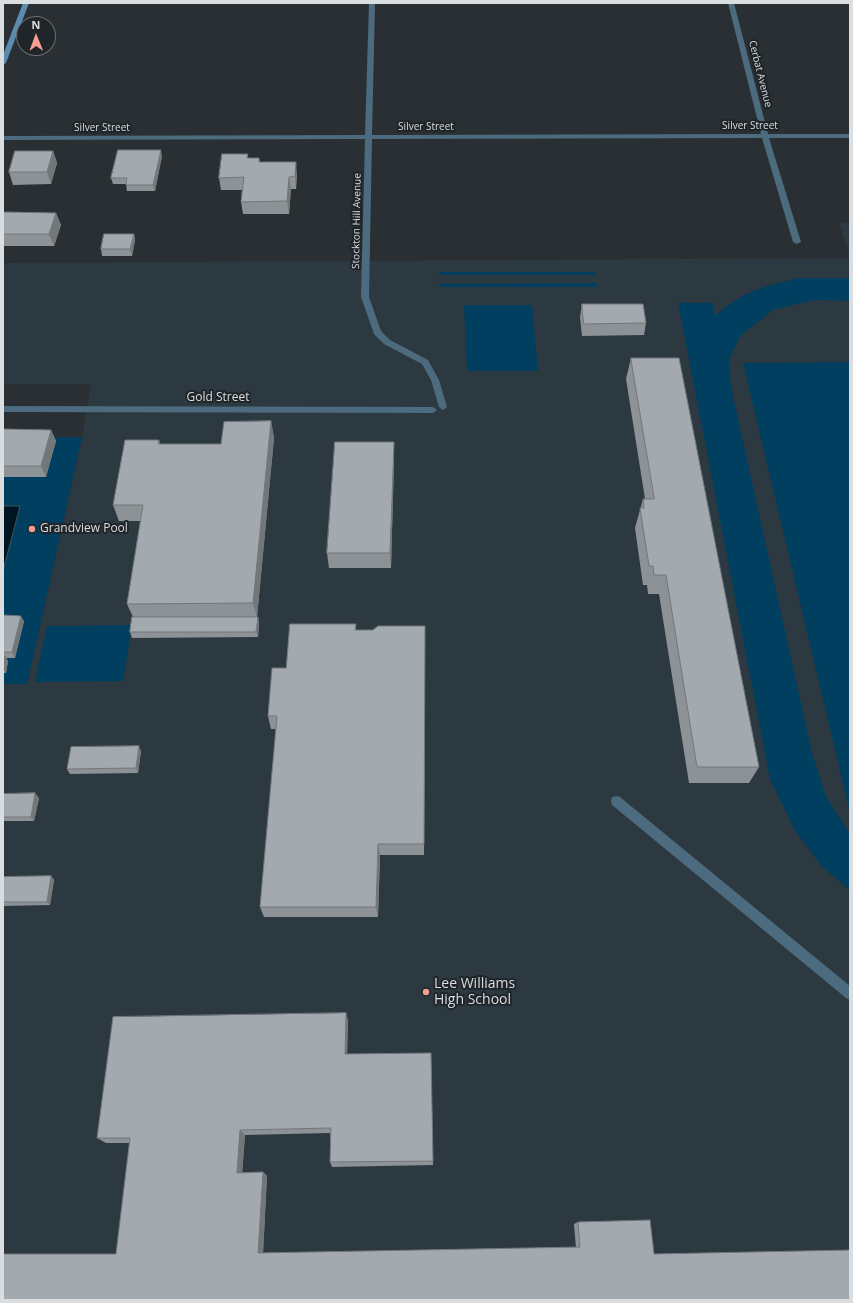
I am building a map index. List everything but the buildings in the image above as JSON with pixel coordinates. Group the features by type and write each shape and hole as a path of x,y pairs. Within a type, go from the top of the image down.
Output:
{"main road":[{"path":"3,63 26,3"}],"street":[{"name":"Stockton Hill Avenue","path":"372,3 365,297 377,332 387,342 424,362 435,380 444,406"},
{"name":"Cerbat Avenue","path":"731,3 765,136 797,242"},
{"name":"Silver Street","path":"3,138 850,136"},
{"name":"Gold Street","path":"3,409 433,410"},
{"path":"616,801 850,994"}],"shaded area":[{"path":"839,223 850,223 850,256"},
{"name":"Lee Williams High School","path":"850,258 850,1300 3,1300 3,684 27,684 82,437 91,384 3,384 3,263"},
{"path":"439,272 595,272 596,275 439,275"},
{"path":"799,278 850,278 850,301 815,300 773,310 740,336 729,360 731,387 812,753 825,794 850,834 850,890 822,867 794,829 770,779 678,303 713,303 715,316 735,300 745,295 764,287"},
{"path":"597,283 597,287 440,287 439,284"},
{"path":"464,305 532,305 538,371 467,371"},
{"path":"850,362 850,813 743,363"},
{"name":"Grandview Pool","path":"3,437 82,437 27,684 3,684"},
{"path":"3,506 20,506 3,571"},
{"path":"132,625 123,681 35,682 47,626"}],"place":[{"name":"Grandview Pool","path":"32,529"},
{"name":"Lee Williams High School","path":"426,992"}]}
